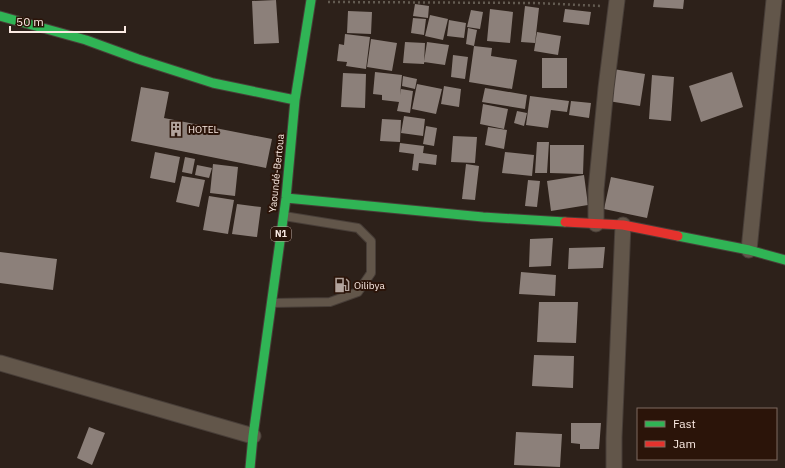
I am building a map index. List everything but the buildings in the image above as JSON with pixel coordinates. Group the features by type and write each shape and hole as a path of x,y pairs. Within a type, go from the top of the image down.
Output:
{"main road":[{"name":"Yaoundé-Bertoua","path":"250,468 253,436 286,198 295,100 311,1"},
{"path":"0,16 86,40 138,59 213,83 295,100"},
{"path":"286,198 483,216 622,225 749,250 785,260"}],"street":[{"path":"749,250 774,0"},
{"path":"596,224 596,190 616,3"},
{"path":"614,468 622,225"},
{"path":"0,363 253,436"}],"lane":[{"path":"271,304 330,302 358,292 371,273 371,241 358,228 283,216"}],"path":[{"path":"311,1 616,3"}],"traffic: fast":[{"path":"250,468 253,436 286,198 295,100 311,0"},
{"path":"0,16 86,40 138,59 213,83 295,100"},
{"path":"286,198 483,217 565,222"},
{"path":"678,236 749,250 785,260"}],"traffic: jam":[{"path":"565,222 623,225 678,236"}],"place":[{"name":"HOTEL","path":"176,129"},
{"name":"Oilibya","path":"342,285"}]}
